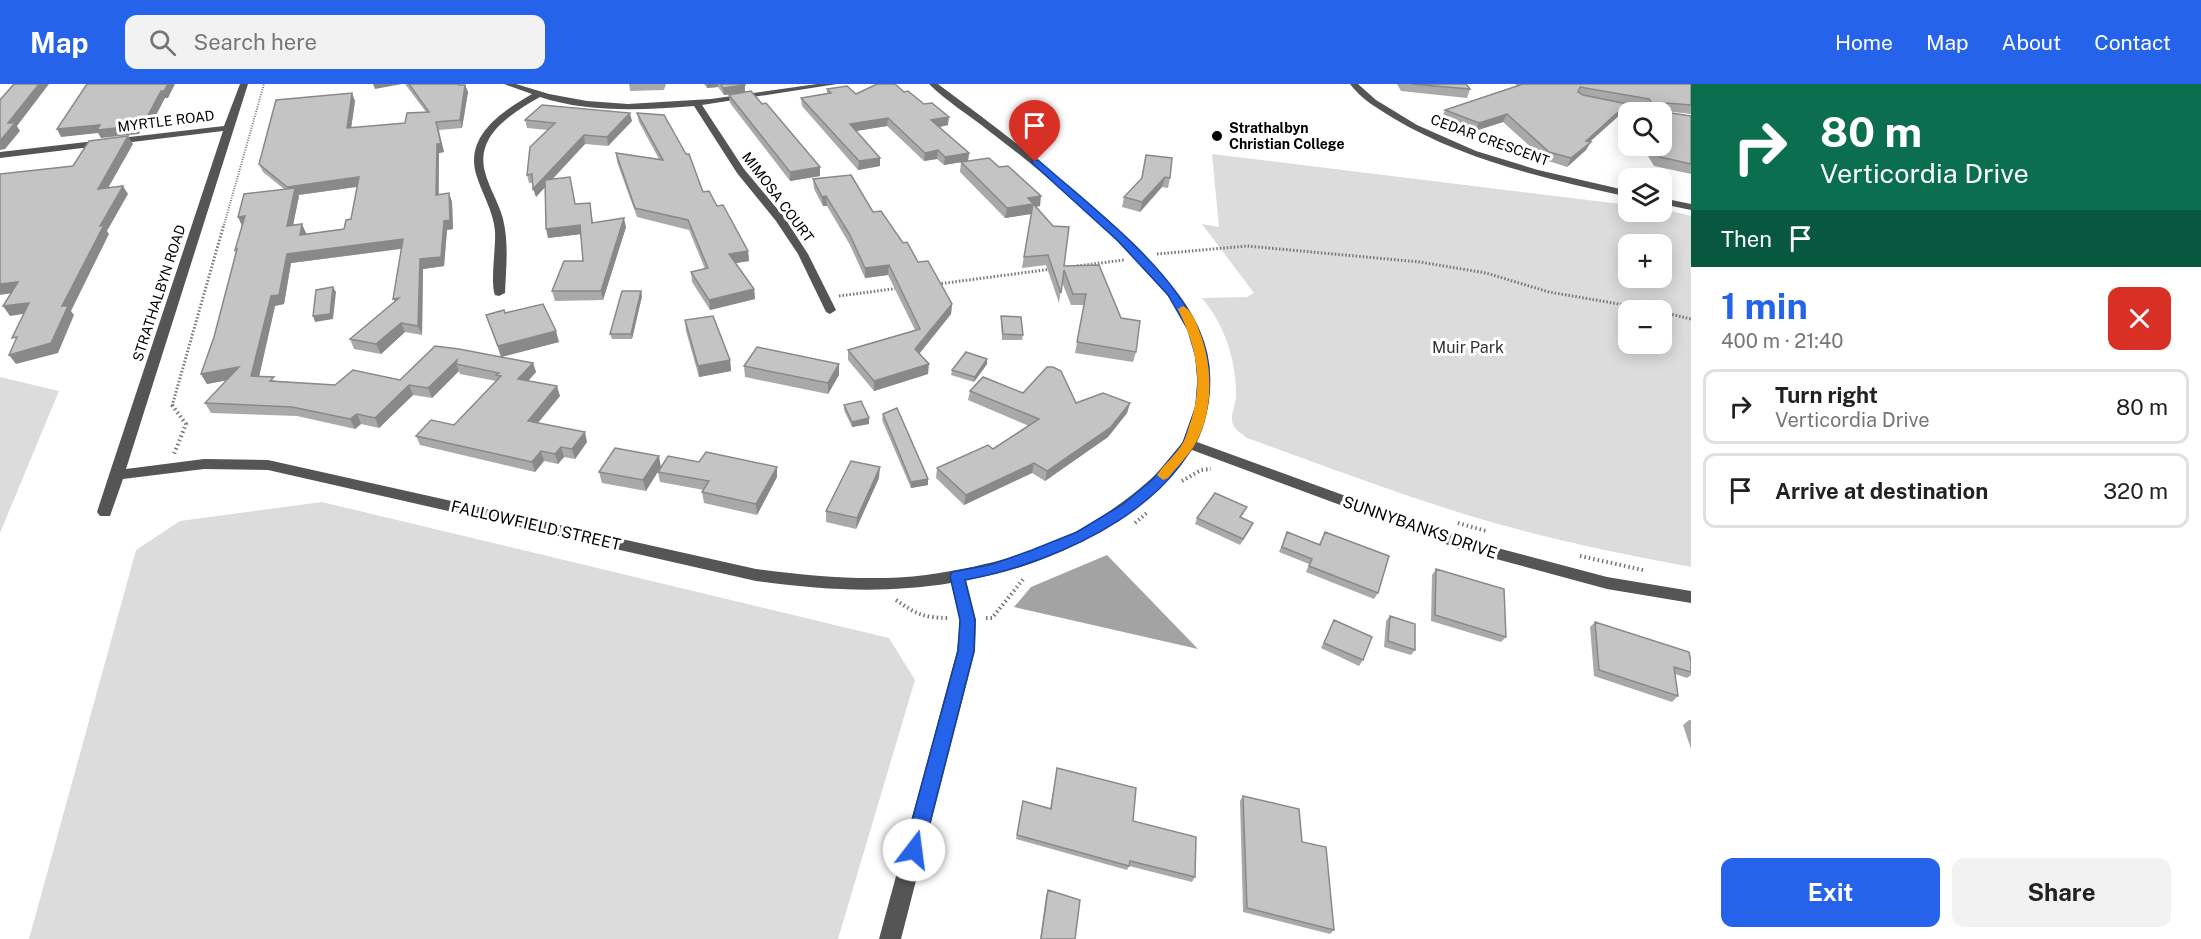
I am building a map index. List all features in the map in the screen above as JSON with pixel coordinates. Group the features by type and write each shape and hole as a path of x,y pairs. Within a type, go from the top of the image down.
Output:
{"street":[{"name":"STRATHALBYN ROAD","path":"105,512 244,84"},
{"path":"508,84 539,94 619,106 696,104 833,84"},
{"path":"933,84 1052,174 1122,238 1173,294 1194,330 1202,357 1204,380 1202,406 1189,444"},
{"path":"1346,84 1355,84"},
{"name":"CEDAR CRESCENT","path":"1355,84 1361,93 1409,125 1484,155 1556,178 1618,192"},
{"path":"499,293 501,257 498,220 479,169 477,154 484,136 498,121 539,94"},
{"name":"MIMOSA COURT","path":"696,104 740,171 780,219 797,245 830,310"},
{"name":"MYRTLE ROAD","path":"0,155 228,128"},
{"path":"1672,203 1691,207"},
{"name":"FALLOWFIELD STREET","path":"116,475 204,464 268,465 756,575 832,584 877,583 957,576 993,569 1082,536 1128,508 1157,483 1189,444"},
{"name":"SUNNYBANKS DRIVE","path":"1189,444 1464,545 1607,583 1691,597"},
{"path":"890,939 966,651 968,620 957,576"}],"path":[{"path":"174,454 186,424 172,405 264,84"},
{"path":"1157,262 1150,254 1247,246 1368,256 1486,273 1549,292 1618,304"},
{"path":"1072,267 1131,260"},
{"path":"932,284 1060,268"},
{"path":"838,296 908,287"},
{"path":"1672,314 1691,319"},
{"path":"1453,521 1495,534"},
{"path":"1579,556 1650,571"}],"green space":[{"name":"Muir Park","path":"1212,154 1618,204 1618,222 1672,222 1672,211 1691,216 1691,567 1546,537 1466,515 1247,438 1236,429 1232,421 1236,396 1235,380 1227,342 1217,319 1202,298 1247,297 1254,293 1202,224 1219,227"},
{"path":"0,377 59,391 0,533"},
{"path":"322,502 889,638 915,680 838,939 29,939 136,550 180,521"}],"shaded area":[{"path":"1107,555 1198,649 1014,607 1031,587"}],"building":[{"path":"14,84 39,84 8,123 15,123 0,141 0,100"},
{"path":"87,84 168,84 164,91 161,91 146,119 138,120 135,126 97,130 100,125 57,129"},
{"path":"409,84 465,85 460,120 436,122 441,144 437,144 436,195 449,193 450,220 444,221 441,257 420,259 418,326 401,323 376,344 350,339 399,298 393,299 403,239 287,254 279,295 271,296 251,376 274,377 270,381 335,385 353,370 400,380 435,346 533,363 518,379 557,386 528,421 585,432 572,449 561,447 555,454 541,451 532,462 416,436 431,420 454,425 501,376 496,375 499,373 456,364 457,360 428,388 409,385 375,418 357,414 350,419 292,407 205,403 239,367 201,374 214,337 245,216 238,217 244,194 295,188 287,226 302,224 300,235 344,229 346,220 351,219 359,177 287,187 259,164 276,100 352,93 347,128 405,123 407,113 429,112"},
{"path":"721,84 744,84 745,85 723,88"},
{"path":"877,84 895,84 924,104 932,103 949,117 931,120 969,153 945,157 938,150 925,153 888,118 850,124 880,158 859,161 801,98 831,93 827,89 847,86 856,94"},
{"path":"1412,84 1466,84 1470,89"},
{"path":"1523,84 1691,84 1691,105 1651,102 1649,99 1580,87 1578,92 1583,95 1618,102 1618,112 1586,141 1591,142 1571,158 1549,152 1507,114 1479,123 1445,110"},
{"path":"751,91 762,104 766,103 820,167 790,172 729,95"},
{"path":"542,105 630,113 607,137 584,135 533,189 532,174 527,175 530,147 555,123 525,120"},
{"path":"637,113 664,115 686,154 689,154 703,192 709,191 717,206 723,205 748,251 729,254 754,289 709,300 691,272 708,268 688,220 635,208 616,153 663,160"},
{"path":"1672,113 1691,116 1691,164 1660,157 1672,156"},
{"path":"128,136 98,189 123,186 100,226 104,225 62,306 68,306 51,343 9,355 17,337 12,338 29,303 3,306 18,282 0,284 0,174 73,166 89,141"},
{"path":"1146,155 1172,158 1170,178 1165,177 1142,202 1124,197 1142,178"},
{"path":"989,158 999,167 1008,166 1041,196 1028,198 1053,226 1069,227 1064,266 1099,265 1121,318 1140,321 1136,352 1077,342 1086,294 1073,294 1064,270 1061,293 1048,255 1024,257 1033,204 1007,208 961,162"},
{"path":"851,175 873,212 881,211 903,243 907,242 918,262 928,261 952,304 915,349 929,364 874,381 848,350 920,329 889,265 865,268 850,235 826,196 822,197 813,179"},
{"path":"570,177 575,204 590,203 592,223 624,218 601,291 552,291 564,261 583,261 580,225 546,229 545,180"},
{"path":"333,287 330,314 313,316 316,290"},
{"path":"622,291 641,291 631,334 610,334"},
{"path":"543,304 556,331 498,346 486,315"},
{"path":"713,316 730,360 698,366 685,320"},
{"path":"1001,316 1021,317 1023,335 1003,334"},
{"path":"757,347 839,364 828,383 744,366"},
{"path":"966,352 987,359 975,377 952,370"},
{"path":"1047,367 1061,371 1076,403 1103,393 1130,403 1111,427 1047,471 1034,463 966,495 937,468 988,445 993,449 1039,419 970,391 983,377 1023,393"},
{"path":"861,401 869,418 852,422 844,405"},
{"path":"897,408 928,479 911,482 883,414"},
{"path":"615,448 659,456 643,480 599,472"},
{"path":"706,452 777,467 756,504 702,492 709,481 658,472 668,456 699,462"},
{"path":"851,461 880,467 857,518 826,511"},
{"path":"1215,493 1247,507 1240,517 1253,523 1243,539 1197,518"},
{"path":"1287,532 1320,545 1325,532 1389,556 1378,593 1309,566 1312,559 1282,547"},
{"path":"1436,569 1504,589 1506,637 1435,615"},
{"path":"1390,616 1415,624 1415,650 1388,641"},
{"path":"1334,620 1372,637 1363,660 1324,643"},
{"path":"1595,622 1689,652 1691,672 1674,667 1678,696 1599,670"},
{"path":"1057,768 1136,788 1133,821 1196,837 1195,877 1130,861 1129,866 1017,835 1023,801 1051,809"},
{"path":"1243,796 1299,809 1302,842 1326,847 1334,930 1247,908"},
{"path":"1048,890 1080,900 1075,939 1041,939"}],"slow traffic":[{"path":"1163,475 1189,444 1202,406 1204,380 1202,357 1194,330 1183,309"}],"place":[{"name":"Strathalbyn Christian College","path":"1217,136"}],"route":[{"path":"914,850 966,651 968,620 957,576 993,569 1037,554 1082,536 1128,508 1157,483 1189,444 1202,406 1204,380 1202,357 1194,330 1173,294 1122,238 1052,174 1035,162"}]}
